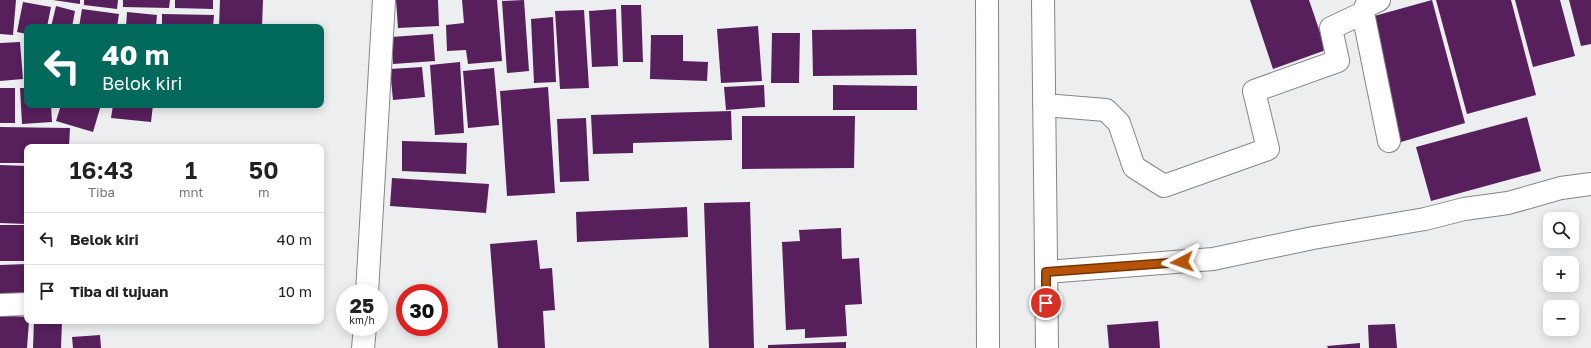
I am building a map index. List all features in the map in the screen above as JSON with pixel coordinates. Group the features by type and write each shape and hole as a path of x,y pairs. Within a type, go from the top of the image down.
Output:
{"street":[{"path":"368,284 384,0"},
{"path":"987,0 988,348"},
{"path":"1043,0 1047,348"},
{"path":"1044,105 1106,110 1119,123 1134,167 1164,186 1268,149 1254,90 1338,61 1331,28 1371,7 1389,141"},
{"path":"1046,272 1213,260 1313,238 1425,219 1464,209 1508,203 1562,188 1591,184"},
{"path":"0,305 24,304"},
{"path":"363,348 364,336"}],"building":[{"path":"0,0 16,0 13,35 0,34"},
{"path":"53,0 80,0 80,4"},
{"path":"84,0 118,0 117,9 84,5"},
{"path":"123,0 170,0 169,8 123,7"},
{"path":"175,0 213,0 213,9 175,8"},
{"path":"220,0 263,0 262,24 219,24"},
{"path":"396,0 438,0 439,26 398,28"},
{"path":"462,0 497,0 502,61 468,64 466,50 447,51 446,25 464,23"},
{"path":"524,0 529,71 507,73 502,1"},
{"path":"1250,0 1309,0 1326,50 1273,69"},
{"path":"1432,0 1465,123 1401,142 1367,18"},
{"path":"1436,0 1511,0 1536,95 1467,114"},
{"path":"1515,0 1560,0 1575,56 1533,67"},
{"path":"1569,0 1591,0 1591,44 1581,46"},
{"path":"23,2 51,7 48,24 24,24 24,33 17,32"},
{"path":"621,5 641,5 643,62 623,62"},
{"path":"56,6 75,11 73,24 52,24"},
{"path":"82,9 119,14 117,24 80,24"},
{"path":"616,9 618,66 592,67 589,11"},
{"path":"584,10 589,88 560,89 555,11"},
{"path":"127,12 157,15 156,24 126,24"},
{"path":"162,14 214,15 213,24 162,24"},
{"path":"553,17 556,82 534,83 531,19"},
{"path":"758,26 762,81 721,83 717,29"},
{"path":"916,29 917,75 813,76 812,30"},
{"path":"772,33 800,33 799,83 771,83"},
{"path":"433,34 435,61 393,64 391,37"},
{"path":"651,35 683,35 683,61 708,62 707,81 650,79"},
{"path":"20,42 23,79 0,81 0,43"},
{"path":"460,62 464,133 435,135 430,65"},
{"path":"422,67 425,97 393,100 390,69"},
{"path":"494,68 499,125 468,128 463,71"},
{"path":"764,85 765,107 726,110 724,87"},
{"path":"833,85 917,86 917,110 833,110"},
{"path":"548,87 555,193 507,196 500,91"},
{"path":"0,88 15,88 15,123 0,123"},
{"path":"20,88 24,88 24,108 51,108 52,122 22,124"},
{"path":"60,108 100,108 93,132 56,121"},
{"path":"113,108 153,108 151,122 111,118"},
{"path":"731,111 732,140 633,143 633,153 593,154 591,115"},
{"path":"742,116 855,116 854,168 742,169"},
{"path":"1527,117 1541,171 1431,201 1416,147"},
{"path":"586,118 589,181 560,182 557,119"},
{"path":"0,127 70,128 69,144 24,144 24,163 0,163"},
{"path":"402,141 467,143 466,174 402,171"},
{"path":"0,165 24,166 24,224 0,223"},
{"path":"392,178 489,184 486,213 390,206"},
{"path":"750,202 754,348 709,348 704,203"},
{"path":"687,207 688,237 577,242 576,212"},
{"path":"0,225 24,225 24,261 0,261"},
{"path":"841,228 842,259 859,258 862,304 845,305 847,336 805,338 805,329 786,330 782,242 800,241 799,230"},
{"path":"537,240 540,269 552,268 555,310 543,311 545,348 498,348 490,244"},
{"path":"24,264 24,299 0,300 0,265"},
{"path":"0,315 24,317 24,324 29,324 27,348 0,348"},
{"path":"1158,321 1160,348 1109,348 1107,325"},
{"path":"34,324 62,324 61,348 33,348"},
{"path":"1395,324 1397,348 1369,348 1368,325"},
{"path":"100,335 101,348 73,348 72,337"},
{"path":"846,342 846,348 768,348 768,345"},
{"path":"1360,343 1360,348 1328,348 1327,346"}],"route":[{"path":"1046,303 1046,272 1182,262"}]}
